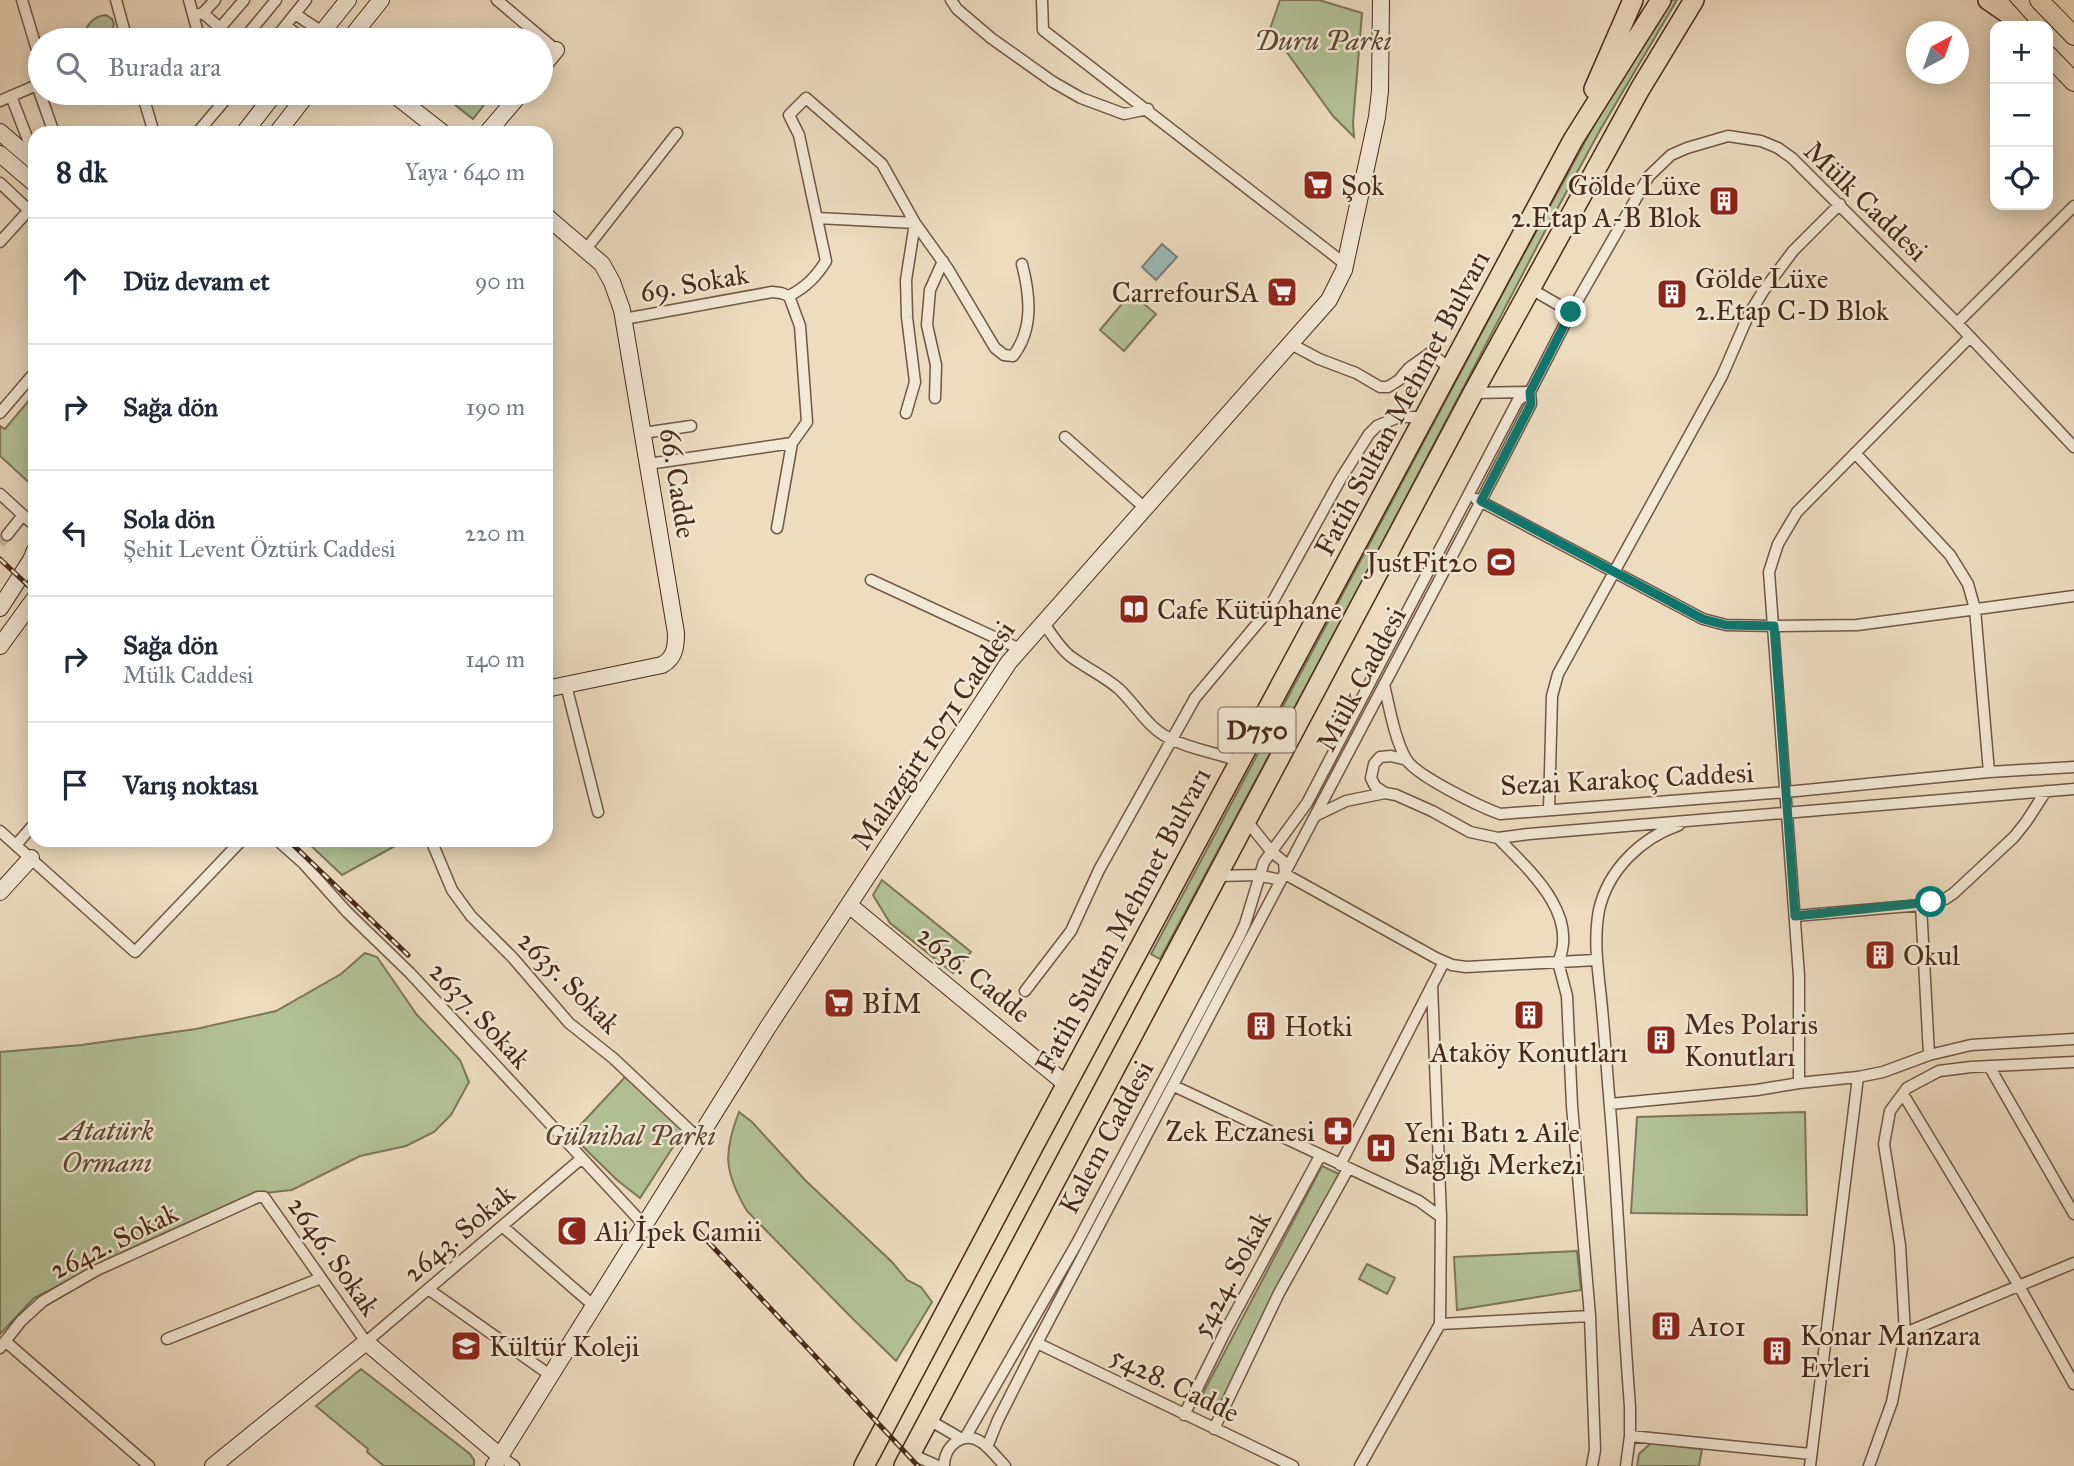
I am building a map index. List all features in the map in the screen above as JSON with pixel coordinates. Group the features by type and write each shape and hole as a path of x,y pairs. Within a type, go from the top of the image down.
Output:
{"highway":[{"path":"1573,140 1633,0"},
{"name":"Fatih Sultan Mehmet Bulvarı","path":"864,1466 1573,140 1661,0"},
{"name":"Fatih Sultan Mehmet Bulvarı","path":"908,1460 1474,393 1640,89 1694,0"},
{"path":"1679,25 1700,0"},
{"path":"1989,0 2007,13"}],"main road":[{"path":"2039,0 2074,36"},
{"path":"2053,60 2074,82"}],"street":[{"path":"22,0 30,28"},
{"path":"116,0 124,28"},
{"path":"188,0 198,15 220,28 244,0"},
{"path":"198,15 215,0"},
{"path":"253,28 276,0"},
{"path":"289,28 286,26 306,0"},
{"path":"325,28 348,0"},
{"path":"359,28 382,0"},
{"path":"497,0 530,28"},
{"path":"951,0 957,9 991,38 1080,98 1124,114 1148,109"},
{"path":"1042,0 1043,30 1345,264"},
{"name":"Malazgirt 1071 Caddesi","path":"497,1461 768,1027 1001,674 1043,622 1329,300 1345,264 1377,117 1380,91 1381,0"},
{"path":"295,14 310,28"},
{"path":"198,15 199,28"},
{"path":"553,47 556,50 553,54"},
{"path":"0,101 28,89"},
{"path":"11,96 28,140"},
{"path":"777,528 792,443 807,422 800,326 789,296 803,289 817,276 826,261 799,135 789,116 806,98 882,164 915,223 943,261 995,348 1004,355 1013,356 1026,333 1027,284 1022,264"},
{"path":"44,105 52,126"},
{"path":"146,105 152,126"},
{"path":"249,126 266,105"},
{"path":"282,126 299,105"},
{"path":"407,105 434,126"},
{"path":"493,126 511,105"},
{"path":"203,126 219,106"},
{"path":"0,132 28,156"},
{"path":"586,249 677,133"},
{"name":"Mülk Caddesi","path":"1271,851 1307,803 1518,400 1530,392 1571,312 1649,176 1671,155 1728,136 1761,141 1792,158 1957,323 2074,447"},
{"path":"0,154 28,178"},
{"path":"0,183 28,209"},
{"path":"1549,810 1552,696 1559,674 1722,376 1749,314 1793,251 1840,204"},
{"path":"1957,323 2074,206"},
{"path":"0,243 28,217"},
{"path":"817,218 915,223"},
{"name":"66. Cadde","path":"553,222 586,249 608,273 616,289 624,319 676,633 675,650 668,662 662,665 553,688"},
{"path":"906,413 915,382 907,317 906,281 915,223"},
{"path":"935,398 936,365 927,325 930,290 943,261"},
{"path":"1531,289 1571,312"},
{"name":"69. Sokak","path":"624,319 772,292 789,296"},
{"path":"1800,1083 1799,976 1769,572 1778,544 1797,512 1970,337"},
{"path":"1291,344 1319,359 1356,373 1380,387 1388,387 1399,380 1409,368 1430,353 1451,369"},
{"path":"0,413 28,380"},
{"path":"1474,393 1530,392"},
{"name":"Mülk Caddesi","path":"1285,874 1531,404 1530,392"},
{"path":"1025,991 1071,931 1099,870 1195,698 1267,612 1340,480 1369,434 1377,426 1399,417 1426,417"},
{"path":"643,433 691,426"},
{"path":"1065,437 1145,508"},
{"path":"648,464 792,443"},
{"path":"1855,453 1955,562 1968,584 1975,609 1989,772"},
{"path":"0,494 28,520"},
{"path":"1468,495 1703,619 1726,625 1857,625 2074,596"},
{"path":"7,535 23,515"},
{"path":"0,606 28,564"},
{"path":"870,580 1020,649"},
{"path":"0,646 28,612"},
{"path":"1043,622 1058,644 1120,690 1150,724 1167,738 1240,762"},
{"path":"566,685 598,812"},
{"path":"1384,685 1396,733 1407,760"},
{"path":"1385,793 1375,786 1371,778 1374,764 1380,757 1391,755 1407,760"},
{"name":"Sezai Karakoç Caddesi","path":"1407,760 1418,772 1500,814 2074,767"},
{"path":"1314,816 1346,802 1385,793 1396,795 1470,832 1498,838 1787,811 2074,789"},
{"path":"1795,916 1921,905 1945,899 2014,837 2046,791"},
{"path":"1217,876 1258,876 1280,880 1285,874 1284,862 1271,851 1246,820"},
{"path":"1626,1466 1630,1407 1610,1104 1596,960 1600,909 1610,881 1628,856 1665,830 1696,820"},
{"path":"0,831 135,952 235,847"},
{"path":"16,845 28,831"},
{"path":"1498,838 1545,888 1563,929 1564,939 1558,962 1567,996 1572,1106 1590,1316 1595,1450 1592,1466"},
{"name":"2637. Sokak","path":"285,847 410,972 644,1225"},
{"name":"2635. Sokak","path":"434,847 452,890 471,916 513,958 569,1023 613,1058 698,1138"},
{"name":"Kalem Caddesi","path":"944,1466 946,1451 964,1438 1077,1243 1239,937 1258,876 1271,851"},
{"path":"0,892 30,858"},
{"path":"1285,874 1444,962 1466,967 1596,960"},
{"name":"Kalem Caddesi","path":"989,1450 998,1420 1037,1343 1285,874"},
{"name":"2636. Cadde","path":"849,905 1066,1084"},
{"path":"1921,905 1929,1055"},
{"path":"1214,1429 1444,962"},
{"path":"1360,1466 1440,1324 1441,1217 1432,985"},
{"path":"1610,1104 1858,1077 1970,1045 2074,1039"},
{"path":"1869,1466 1892,1402 1905,1333 1899,1245 1884,1144 1890,1111 1907,1088 1939,1072 1989,1066 2074,1062"},
{"path":"1989,1066 2074,1214"},
{"path":"1810,1466 1858,1077"},
{"path":"1174,1086 1419,1201 1441,1217"},
{"path":"1903,1094 2019,1286 2074,1384"},
{"name":"5424. Sokak","path":"1184,1415 1227,1328 1320,1156"},
{"name":"2643. Sokak","path":"366,1342 582,1158"},
{"name":"2646. Sokak","path":"264,1197 366,1342"},
{"name":"2642. Sokak","path":"3,1345 21,1321 37,1306 97,1270 264,1197"},
{"path":"502,1226 594,1306"},
{"path":"1905,1333 2074,1264"},
{"path":"167,1339 321,1278"},
{"path":"428,1289 550,1375"},
{"path":"1440,1324 1590,1316"},
{"path":"213,1466 366,1342 497,1461 514,1466"},
{"name":"5428. Cadde","path":"1037,1343 1293,1466"},
{"path":"3,1345 149,1466"},
{"path":"929,1420 964,1438 980,1441 1005,1466"},
{"path":"1630,1436 1811,1454"},
{"path":"989,1450 992,1466"},
{"path":"908,1460 938,1466"}],"green space":[{"name":"Duru Parkı","path":"1280,0 1319,0 1362,13 1354,137 1333,116 1270,29"},
{"path":"1668,0 1677,0 1599,132 1543,235 1160,959 1151,954 1506,287 1593,127"},
{"path":"106,15 112,19 113,28 87,28 97,18"},
{"path":"455,105 484,105 473,119"},
{"path":"1131,293 1156,314 1124,351 1100,330"},
{"path":"28,401 28,482 0,456 0,426 5,429"},
{"path":"312,847 393,847 342,875"},
{"path":"882,880 971,952 953,973 890,923 873,895"},
{"name":"Atatürk Ormanı","path":"365,953 377,957 417,1015 460,1060 469,1082 451,1115 434,1132 406,1146 360,1156 292,1190 254,1194 79,1275 34,1298 0,1334 0,1052 81,1045 196,1029 276,1011 341,974"},
{"name":"Gülnihal Parkı","path":"627,1075 684,1130 640,1198 617,1180 571,1135"},
{"path":"739,1112 752,1122 806,1181 892,1262 907,1280 921,1287 932,1302 896,1361 747,1211 734,1185 728,1162 730,1139"},
{"path":"1805,1112 1807,1215 1631,1213 1637,1117"},
{"path":"1322,1166 1339,1174 1216,1411 1198,1403"},
{"path":"1577,1251 1581,1290 1457,1310 1454,1257"},
{"path":"1367,1264 1395,1278 1387,1294 1359,1279"},
{"path":"361,1369 470,1454 474,1466 384,1466 367,1452 368,1449 316,1406"},
{"path":"1651,1443 1702,1449 1699,1466 1637,1466 1639,1454"}],"water":[{"path":"1162,244 1177,257 1156,280 1142,267"}],"tunnel":[{"path":"0,544 7,535"}],"railway":[{"path":"0,559 28,585"},
{"path":"295,847 408,955"},
{"path":"698,1231 918,1466"}],"place":[{"name":"Şok","path":"1318,185"},
{"name":"Gölde Lüxe 2.Etap A-B Blok","path":"1724,201"},
{"name":"CarrefourSA","path":"1282,292"},
{"name":"Gölde Lüxe 2.Etap C-D Blok","path":"1672,294"},
{"name":"JustFit20","path":"1501,562"},
{"name":"Cafe Kütüphane","path":"1134,609"},
{"name":"Okul","path":"1880,955"},
{"name":"BİM","path":"839,1003"},
{"name":"Ataköy Konutları","path":"1529,1015"},
{"name":"Hotki","path":"1261,1026"},
{"name":"Mes Polaris Konutları","path":"1661,1040"},
{"name":"Zek Eczanesi","path":"1338,1131"},
{"name":"Yeni Batı 2 Aile Sağlığı Merkezi","path":"1381,1148"},
{"name":"Ali İpek Camii","path":"572,1231"},
{"name":"A101","path":"1666,1326"},
{"name":"Kültür Koleji","path":"466,1346"},
{"name":"Konar Manzara Evleri","path":"1777,1351"}],"route":[{"path":"1571,312 1530,392 1531,404 1481,501 1703,619 1726,625 1774,626 1795,916 1931,902"}]}
